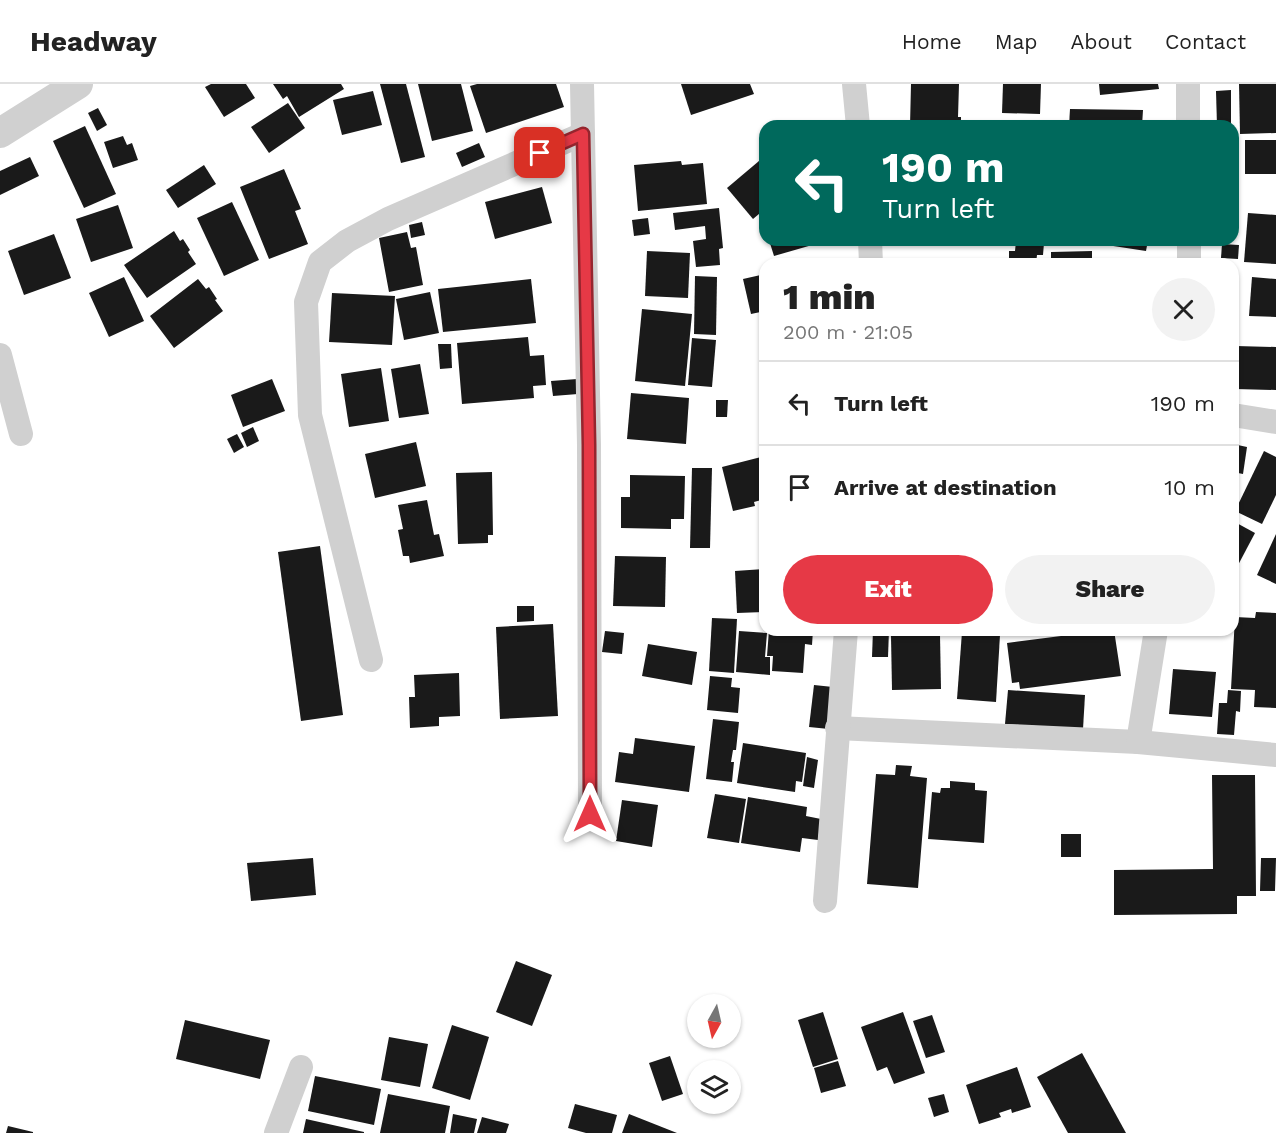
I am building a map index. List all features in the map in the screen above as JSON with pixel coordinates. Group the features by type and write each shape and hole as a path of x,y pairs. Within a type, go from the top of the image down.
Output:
{"street":[{"path":"0,133 78,84"},
{"path":"582,84 589,445 590,814"},
{"path":"854,84 857,120"},
{"path":"1188,84 1188,120"},
{"path":"371,660 310,415 306,302 320,262 347,241 388,219 583,134"},
{"path":"0,355 21,435"},
{"path":"1239,416 1276,422"},
{"path":"825,901 845,636"},
{"path":"1138,742 1155,636"},
{"path":"837,728 1138,742 1276,755"},
{"path":"276,1133 301,1067"}],"building":[{"path":"211,84 246,84 255,98 224,117 205,87"},
{"path":"273,84 341,84 344,89 299,117 287,96 283,99"},
{"path":"380,84 406,84 425,157 401,163"},
{"path":"418,84 461,84 473,131 432,141"},
{"path":"477,84 556,84 564,107 486,133 470,86"},
{"path":"681,84 750,84 754,94 691,115"},
{"path":"911,84 959,84 958,117 961,117 961,120 910,120"},
{"path":"1003,84 1041,84 1040,114 1002,113"},
{"path":"1099,84 1158,84 1159,89 1100,95"},
{"path":"1239,84 1276,84 1276,133 1240,134"},
{"path":"1231,90 1231,120 1217,120 1216,91"},
{"path":"373,91 382,125 342,135 333,100"},
{"path":"288,103 305,128 269,153 251,127"},
{"path":"98,108 107,125 97,131 88,113"},
{"path":"1070,109 1143,110 1142,120 1069,120"},
{"path":"85,126 116,194 84,208 53,141"},
{"path":"123,136 127,145 132,143 138,160 113,168 104,142"},
{"path":"1245,140 1276,140 1276,174 1245,174"},
{"path":"479,143 485,157 462,167 456,153"},
{"path":"30,157 39,176 0,195 0,171"},
{"path":"681,161 682,165 703,163 707,204 638,211 634,165"},
{"path":"759,161 759,214 753,219 727,188"},
{"path":"204,165 216,184 178,208 166,190"},
{"path":"284,169 301,209 295,211 308,244 269,259 240,187"},
{"path":"542,187 552,223 495,239 485,202"},
{"path":"232,202 259,260 224,276 197,218"},
{"path":"118,205 133,248 91,262 76,219"},
{"path":"719,208 723,248 719,249 720,265 696,267 693,241 706,239 705,226 675,230 673,213"},
{"path":"1248,213 1276,215 1276,264 1244,262"},
{"path":"648,218 650,234 634,236 632,220"},
{"path":"422,222 425,235 411,238 409,225"},
{"path":"174,231 180,241 183,239 196,264 147,298 124,265"},
{"path":"407,232 411,248 416,247 423,285 389,292 379,238"},
{"path":"54,234 71,278 24,295 8,251"},
{"path":"771,246 809,246 774,256"},
{"path":"1016,246 1044,246 1043,255 1037,255 1037,258 1009,258 1009,251 1015,251"},
{"path":"1113,246 1147,246 1146,251"},
{"path":"1222,246 1239,246 1238,258 1221,258"},
{"path":"647,251 690,253 688,298 645,296"},
{"path":"1092,251 1092,258 1051,258 1051,252"},
{"path":"759,275 759,312 751,314 743,279"},
{"path":"695,276 717,277 716,335 694,334"},
{"path":"124,277 144,321 109,337 89,293"},
{"path":"1252,277 1276,279 1276,317 1249,316"},
{"path":"198,279 206,289 209,287 223,311 174,348 150,316"},
{"path":"531,279 536,323 443,332 438,289"},
{"path":"430,292 439,333 404,340 396,299"},
{"path":"332,293 395,296 392,345 329,342"},
{"path":"642,309 692,314 685,386 635,381"},
{"path":"528,337 530,356 544,355 546,385 533,386 534,398 462,404 457,343"},
{"path":"692,338 716,340 712,387 688,385"},
{"path":"438,344 451,344 452,368 440,369"},
{"path":"1239,346 1276,347 1276,390 1239,389"},
{"path":"420,364 429,414 399,418 391,369"},
{"path":"381,368 389,421 349,427 341,374"},
{"path":"272,379 285,411 243,427 231,395"},
{"path":"577,379 578,394 553,396 551,381"},
{"path":"631,393 689,398 686,444 627,439"},
{"path":"716,400 728,400 727,417 716,417"},
{"path":"253,427 259,441 247,447 241,433"},
{"path":"237,434 244,447 234,453 227,439"},
{"path":"416,442 426,486 375,498 365,454"},
{"path":"1239,445 1247,447 1243,474 1239,473"},
{"path":"1264,451 1276,457 1276,495 1262,524 1239,513 1239,503"},
{"path":"759,458 759,501 754,502 755,506 733,511 722,467"},
{"path":"692,468 712,468 710,548 690,548"},
{"path":"492,472 493,535 488,535 488,543 458,544 456,473"},
{"path":"630,475 685,476 684,519 671,519 671,529 621,528 621,497 630,497"},
{"path":"427,500 434,535 439,534 444,556 410,563 409,556 403,556 398,530 403,529 398,505"},
{"path":"1239,524 1255,533 1239,563"},
{"path":"1276,534 1276,584 1257,575"},
{"path":"320,546 343,715 301,721 278,552"},
{"path":"615,556 666,557 665,607 613,606"},
{"path":"759,569 759,612 737,613 735,571"},
{"path":"517,606 534,606 534,621 517,622"},
{"path":"1256,612 1276,613 1276,708 1254,707 1255,690 1231,689 1234,636 1239,636 1239,617 1255,618"},
{"path":"712,618 737,619 734,673 709,671"},
{"path":"553,624 558,716 500,719 496,627"},
{"path":"605,631 624,633 622,654 602,652"},
{"path":"739,631 759,632 759,636 767,636 765,657 770,657 770,675 736,672"},
{"path":"769,636 813,636 812,645 805,644 803,673 772,671 773,656 767,656"},
{"path":"873,636 889,636 888,657 872,657"},
{"path":"891,636 940,636 941,689 892,690"},
{"path":"962,636 1000,636 996,702 957,699"},
{"path":"1061,636 1115,636 1121,676 1020,689 1019,682 1012,683 1007,643"},
{"path":"648,644 697,652 692,685 642,676"},
{"path":"1173,669 1216,672 1212,717 1169,714"},
{"path":"459,673 460,716 439,717 439,726 410,728 409,697 415,697 414,675"},
{"path":"710,676 732,678 731,687 740,688 738,713 707,710"},
{"path":"814,685 833,687 829,729 809,727"},
{"path":"1008,690 1085,695 1083,729 1005,724"},
{"path":"1228,690 1241,691 1240,712 1236,711 1234,735 1217,734 1219,703 1227,703"},
{"path":"713,719 739,722 736,750 733,750 731,762 734,762 732,782 706,779"},
{"path":"635,738 695,746 689,792 615,782 619,752 633,754"},
{"path":"743,743 806,753 802,782 796,781 795,792 737,783"},
{"path":"807,757 818,760 814,788 803,786"},
{"path":"896,765 912,766 910,776 927,778 918,888 867,884 876,774 895,775"},
{"path":"1212,775 1255,775 1256,896 1237,896 1237,914 1114,915 1114,870 1213,869"},
{"path":"950,781 975,783 975,790 987,791 984,843 928,839 932,792 940,793 941,788 950,788"},
{"path":"715,794 746,799 739,843 707,838"},
{"path":"748,797 807,807 806,816 821,819 818,840 802,838 800,852 741,843"},
{"path":"622,800 658,805 652,847 616,841"},
{"path":"1061,834 1081,834 1081,857 1061,857"},
{"path":"313,858 316,895 251,901 247,863"},
{"path":"1261,858 1276,858 1275,891 1260,891"},
{"path":"516,961 552,975 532,1026 496,1012"},
{"path":"823,1012 838,1059 813,1067 798,1020"},
{"path":"903,1012 925,1073 894,1084 887,1067 877,1071 861,1027"},
{"path":"932,1015 945,1052 926,1058 913,1021"},
{"path":"185,1020 270,1040 260,1079 176,1059"},
{"path":"452,1025 489,1037 470,1100 432,1088"},
{"path":"389,1037 428,1044 420,1087 381,1080"},
{"path":"1082,1053 1126,1133 1068,1133 1037,1077"},
{"path":"670,1056 683,1094 662,1101 649,1063"},
{"path":"838,1061 846,1086 821,1093 814,1068"},
{"path":"1017,1067 1031,1107 1012,1113 1011,1109 999,1113 1001,1117 979,1124 966,1085"},
{"path":"315,1076 381,1089 374,1125 308,1111"},
{"path":"388,1094 450,1106 445,1133 380,1133"},
{"path":"944,1094 949,1112 934,1117 928,1098"},
{"path":"575,1104 617,1115 612,1133 586,1133 568,1128"},
{"path":"453,1114 477,1119 474,1133 450,1133"},
{"path":"629,1114 677,1133 622,1133"},
{"path":"482,1117 509,1124 506,1133 477,1133"},
{"path":"306,1119 364,1132 364,1133 303,1133"},
{"path":"8,1126 33,1132 33,1133 6,1133"}],"route":[{"path":"540,153 583,134 589,445 590,814"}]}
